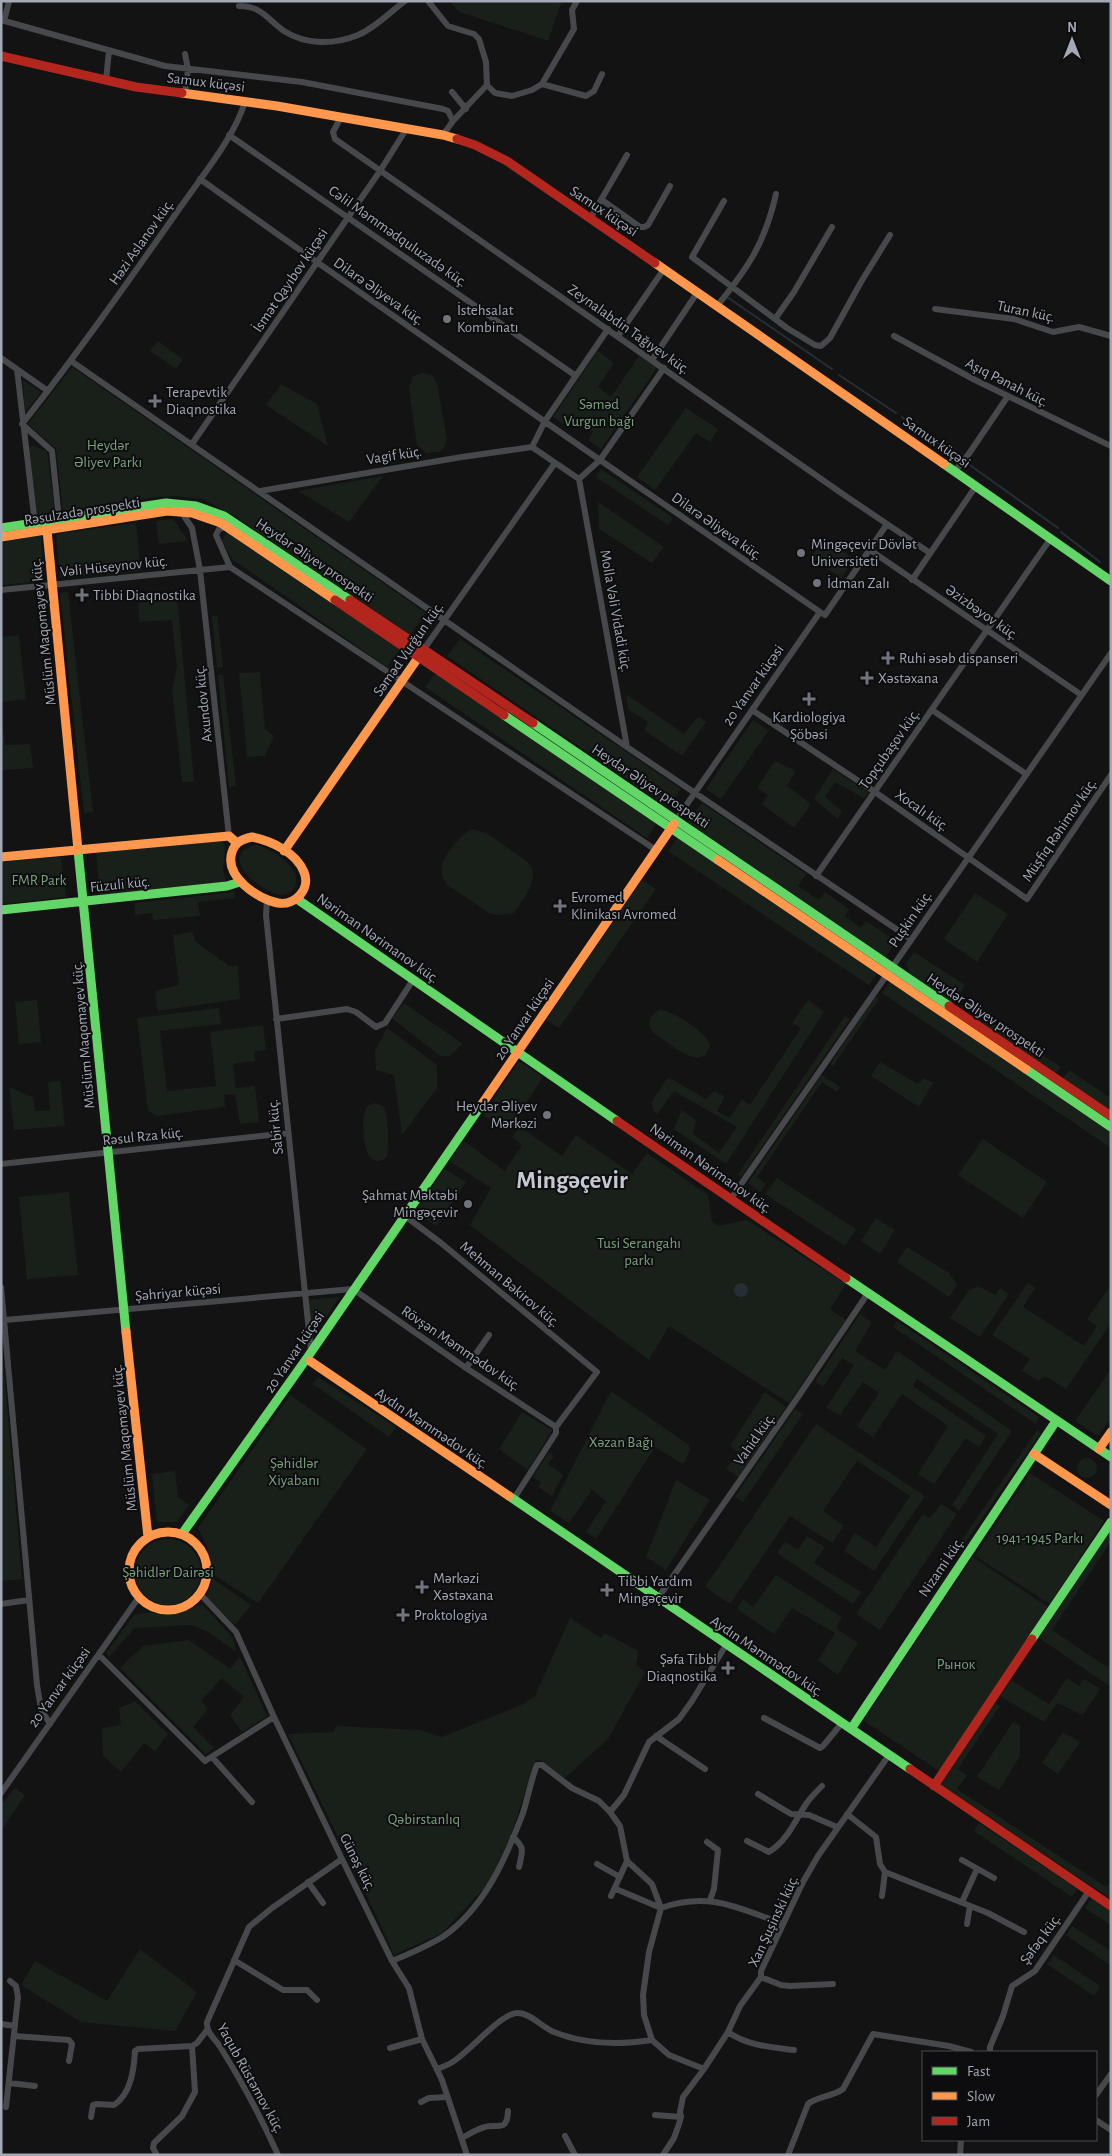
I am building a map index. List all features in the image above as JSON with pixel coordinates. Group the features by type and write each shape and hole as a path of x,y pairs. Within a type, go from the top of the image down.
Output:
{"main road":[{"name":"Samux küçəsi","path":"1,56 106,80 407,128 443,135 475,145 502,158 1111,580"},
{"name":"Heydər Əliyev prospekti","path":"166,507 180,503 203,507 224,516 889,971 1111,1127"},
{"name":"Rəsulzadə prospekti","path":"1,528 59,519 166,507"},
{"name":"Rəsulzadə prospekti","path":"1,537 166,507"},
{"name":"Heydər Əliyev prospekti","path":"166,507 202,515 226,527 422,653"},
{"name":"Müslüm Maqomayev küç.","path":"47,530 80,850 123,1309 148,1537"},
{"name":"Səməd Vurğun küç.","path":"284,851 422,653"},
{"name":"20 Yanvar küçəsi","path":"182,1534 311,1356 353,1289 674,824"},
{"path":"1,857 229,836 237,842"},
{"path":"258,837 284,851 299,863 304,872 304,888 297,898 286,904 267,900 240,882 233,874 230,866 230,854 237,842 244,838 258,837"},
{"name":"Füzuli küç.","path":"1,910 227,886 240,882"},
{"name":"Nəriman Nərimanov küç.","path":"297,898 730,1200 1111,1457"},
{"name":"Heydər Əliyev prospekti","path":"889,971 1111,1116"},
{"name":"Aydın Məmmədov küç.","path":"311,1356 513,1500 1111,1906"},
{"name":"Nizami küç.","path":"851,1729 1056,1421"},
{"path":"1099,1450 1111,1432"},
{"path":"1034,1454 1111,1505"},
{"path":"934,1786 1111,1522"},
{"path":"168,1532 182,1534 199,1546 205,1557 207,1576 200,1594 181,1608 166,1610 151,1606 139,1597 131,1584 129,1569 133,1554 148,1537 168,1532"}],"street":[{"path":"9,1 2,20 109,51 165,66 302,82 443,109 448,111 454,121"},
{"path":"239,6 257,8 285,31 310,42 326,42 358,35 404,1"},
{"path":"428,1 448,26 474,34 479,39 486,62 487,85 495,93 512,96 532,90 542,84 574,29 572,10 576,1"},
{"path":"106,80 109,51"},
{"path":"185,54 188,69 185,94"},
{"path":"542,84 586,96 594,91 602,74"},
{"path":"443,135 487,85"},
{"path":"452,92 466,109"},
{"name":"Həzi Aslanov küç.","path":"22,424 71,361 200,179 242,113 245,101"},
{"name":"Zeynalabdin Tağıyev küç.","path":"341,117 333,132 334,138 930,553"},
{"name":"İsmət Qayıbov küçəsi","path":"192,444 380,171 407,128"},
{"name":"Cəlil Məmmədquluzadə küç.","path":"229,135 576,376"},
{"path":"590,219 627,155"},
{"name":"Dilarə Əliyeva küç.","path":"200,179 317,263 820,612"},
{"path":"602,200 640,227 644,227 648,225 670,186"},
{"path":"717,306 754,256 773,211 776,194"},
{"path":"724,201 692,257 776,319 815,345 821,346 825,344 890,235"},
{"path":"776,319 832,227"},
{"path":"618,336 664,269"},
{"path":"652,360 697,293"},
{"name":"Turan küç.","path":"935,309 1014,319 1053,332 1079,327 1111,336"},
{"path":"608,329 544,421 532,447 579,479 600,460 664,368"},
{"name":"Aşıq Pənah küç.","path":"894,336 1008,396 1111,446"},
{"path":"1,358 48,391"},
{"path":"71,361 627,747 911,939"},
{"path":"17,369 22,424 34,523 47,530 59,519 52,451 22,424"},
{"path":"955,471 1008,396"},
{"name":"Vagif küç.","path":"260,491 532,447"},
{"name":"Səməd Vurğun küç.","path":"422,653 555,463"},
{"name":"Molla Vəli Vidadi küç.","path":"579,479 627,747"},
{"path":"912,580 976,486"},
{"name":"Axundov küç.","path":"180,511 192,528 200,570 229,836"},
{"name":"20 Yanvar küçəsi","path":"674,824 820,612 825,615 887,524"},
{"path":"226,527 219,529 216,535 230,567 656,850"},
{"name":"Topçubaşov küç.","path":"816,876 1051,538"},
{"name":"Əzizbəyov küç.","path":"870,550 1080,694"},
{"name":"Vəli Hüseynov küç.","path":"1,590 230,567"},
{"name":"Puşkin küç.","path":"730,1200 1080,694 1111,653"},
{"name":"Xocalı küç.","path":"752,710 875,792 1027,899"},
{"path":"932,710 1026,774"},
{"name":"Müşfiq Rəhimov küç.","path":"1027,899 1111,775"},
{"name":"Sabir küç.","path":"267,900 266,915 276,1019 311,1356"},
{"path":"276,1019 347,1009 356,1012 376,1027 380,1026 385,1023 413,980"},
{"name":"Rəsul Rza küç.","path":"1,1164 288,1133"},
{"name":"Mehman Bəkirov küç.","path":"405,1216 441,1243 597,1372 556,1427"},
{"path":"1,1287 40,1704 44,1716 50,1724"},
{"name":"Şəhriyar küçəsi","path":"5,1320 353,1289"},
{"name":"Rövşən Məmmədov küç.","path":"353,1289 466,1368 556,1427"},
{"name":"Vahid küç.","path":"658,1598 794,1404 868,1293"},
{"path":"466,1368 490,1335"},
{"path":"513,1500 556,1433 556,1427"},
{"name":"Günəş küç.","path":"200,1594 236,1632 274,1717 342,1859 392,1961 411,1993 422,2039 448,2097 467,2155"},
{"name":"20 Yanvar küçəsi","path":"1,1793 139,1597"},
{"path":"1,1604 29,1600"},
{"path":"610,1812 624,1795 649,1742 679,1719 726,1645"},
{"path":"99,1655 205,1761 274,1717"},
{"path":"764,1718 820,1748 842,1723"},
{"path":"656,1736 705,1769"},
{"name":"Xan Şuşinski küç.","path":"663,2155 674,2138 681,2117 683,2097 704,2069 728,2032 740,2006 761,1977 761,1971 803,1882 837,1827 889,1755"},
{"path":"212,1757 252,1802"},
{"path":"392,1961 442,1936 456,1926 492,1882 513,1837 539,1765 572,1788 599,1801 610,1812 620,1826 628,1861 652,1884 661,1908 649,1952 644,1995 644,2015 652,2040 669,2054 704,2069"},
{"path":"747,1841 769,1852 793,1827 809,1800 822,1786"},
{"path":"758,1794 788,1812 809,1815 837,1827"},
{"path":"847,1814 876,1837 880,1864 885,1872 962,1902 1024,1932"},
{"path":"513,1837 522,1845 523,1850 519,1867"},
{"path":"707,1842 718,1850 714,1889 710,1900"},
{"name":"Yaqub Rüstəmov küç.","path":"278,2155 232,2068 207,2030 208,2018 251,1925 342,1859"},
{"path":"962,1860 994,1878"},
{"path":"612,1896 628,1861"},
{"path":"597,1864 620,1877"},
{"path":"962,1902 977,1869"},
{"path":"882,1896 885,1872"},
{"path":"308,1882 323,1903"},
{"path":"616,1889 661,1908 669,1905 710,1900 727,1903 783,1924"},
{"name":"Şəfəq küç.","path":"990,2051 1012,1986 1035,1972 1089,1891"},
{"path":"967,1924 970,1906"},
{"path":"234,1960 284,1990 307,1990 317,2000"},
{"path":"761,1977 781,1985 790,1986 833,1984"},
{"path":"6,2107 6,2086 14,2036 17,1990 10,1981"},
{"path":"437,2069 455,2061 506,2017 517,2013 525,2015 555,2032 584,2040 601,2043 630,2044 652,2040"},
{"path":"1,2024 15,2026"},
{"path":"91,2117 94,2105 114,2105 127,2089 135,2051 138,2049 192,2046 207,2030"},
{"path":"728,2032 738,2039 757,2045 794,2050"},
{"path":"788,2155 808,2104 838,2093 843,2089 872,2034 949,2046 967,2051"},
{"path":"14,2036 69,2040 72,2044 69,2061"},
{"path":"390,2048 422,2039"},
{"path":"157,2155 153,2148 154,2143 182,2116 195,2092 192,2046"},
{"path":"1097,2095 1111,2074"},
{"path":"6,2086 35,2086"},
{"path":"421,2102 429,2098 448,2097"},
{"path":"462,2138 484,2127 500,2127 508,2121 508,2111"},
{"path":"655,2115 681,2117"},
{"path":"1097,2121 1111,2130"},
{"path":"565,2136 575,2155"},
{"path":"960,2155 961,2141"}],"green space":[{"path":"451,1 559,1 561,4 548,41 460,12 453,6"},
{"path":"158,341 183,359 176,369 150,351"},
{"name":"Səməd Vurgun bağı","path":"598,351 614,363 598,387 611,397 639,356 657,368 601,449 588,440 593,432 570,416 563,424 553,417"},
{"name":"Heydər Əliyev Parkı","path":"72,367 426,613 410,635 236,517 203,499 174,496 157,497 63,511 56,449 28,424"},
{"path":"422,373 432,375 437,383 447,440 444,448 439,452 426,453 417,445 409,388 413,376"},
{"path":"23,380 41,392 25,412"},
{"path":"281,384 317,404 328,446 266,405"},
{"path":"686,408 718,429 710,442 696,433 655,490 637,477"},
{"path":"29,446 47,451 55,513 37,516"},
{"path":"601,469 673,518 668,525 596,477"},
{"path":"383,476 349,522 298,491"},
{"path":"598,502 664,547 652,563 599,529"},
{"path":"173,519 188,541 159,544 156,521"},
{"path":"136,523 141,571 60,578 56,534"},
{"path":"227,532 400,649 387,667 232,559 222,540"},
{"path":"41,535 44,581 1,585 1,541"},
{"path":"824,538 854,559 841,578 811,557"},
{"path":"68,592 93,812 84,813 60,593"},
{"path":"174,600 178,605 194,782 182,782 172,690 177,668 172,620 140,622 138,603"},
{"path":"217,615 223,667 217,668 212,616"},
{"path":"19,635 26,699 1,702 1,637"},
{"path":"460,639 681,789 668,807 447,656"},
{"path":"260,672 265,729 274,736 265,756 247,757 239,673"},
{"path":"436,672 657,822 647,838 425,687"},
{"path":"218,675 223,675 236,786 229,787"},
{"path":"626,694 684,734 698,717 706,722 682,756 644,730 648,722 628,709"},
{"path":"1,710 5,745 30,744 33,768 1,770"},
{"path":"753,720 769,730 721,799 706,789"},
{"path":"775,761 796,771 787,786 811,804 794,828 762,804 768,795 757,788"},
{"path":"833,769 869,793 864,798 835,782 825,797 842,811 838,819 814,799"},
{"path":"702,803 806,874 798,886 819,900 825,892 849,909 845,916 861,928 866,921 896,941 885,958 688,822"},
{"path":"472,829 488,834 528,862 532,868 533,875 530,888 514,913 496,915 489,913 445,882 441,870 443,861 459,839"},
{"path":"678,837 877,973 869,985 668,851"},
{"path":"223,841 225,847 223,871 227,883 100,895 96,853"},
{"path":"253,845 275,853 290,866 296,879 295,886 291,892 284,895 269,891 249,877 243,869 240,860 243,852"},
{"name":"FMR Park","path":"61,857 66,897 1,904 1,862"},
{"path":"642,880 656,889 559,1028 546,1020"},
{"path":"234,892 235,898 198,902 200,916 153,920 152,913 135,915 135,903"},
{"path":"975,893 1008,914 977,962 944,939"},
{"path":"193,932 195,941 229,966 238,966 240,999 157,1011 155,991 179,985 173,935"},
{"path":"914,952 965,985 953,1004 910,974 906,963"},
{"path":"890,981 1111,1131 1111,1148 882,993"},
{"path":"876,996 879,999 833,1066 830,1064"},
{"path":"37,1000 41,1042 19,1044 15,1002"},
{"path":"808,1000 824,1012 726,1164 674,1129 682,1110 696,1120 693,1134 719,1153 737,1127 674,1091 657,1114 654,1112 651,1103 668,1077 706,1099 714,1091 725,1097 717,1111 730,1118 742,1099 750,1105 801,1028 792,1023"},
{"path":"404,1003 463,1044 449,1056 440,1056 392,1018"},
{"path":"219,1008 221,1024 160,1031 167,1091 216,1086 210,1032 263,1025 266,1050 254,1052 255,1061 233,1064 236,1088 255,1086 259,1122 240,1124 235,1094 224,1095 225,1107 157,1116 148,1111 137,1018"},
{"path":"660,1010 681,1018 703,1034 710,1045 706,1054 701,1057 693,1057 685,1054 654,1033 649,1023 653,1014"},
{"path":"845,1016 850,1019 741,1177 738,1174"},
{"path":"986,1018 1061,1067 1056,1073 982,1024"},
{"path":"387,1028 437,1065 437,1088 402,1135 394,1075 376,1070 375,1051"},
{"path":"519,1061 543,1077 508,1130 483,1115"},
{"path":"880,1062 918,1084 924,1078 933,1083 919,1107 871,1076"},
{"path":"1069,1070 1111,1098 1111,1111 1063,1078"},
{"path":"822,1075 840,1087 837,1092 822,1082 757,1177 766,1184 760,1192 748,1183"},
{"path":"60,1081 65,1126 14,1130 9,1087 33,1097 35,1111 50,1110 48,1082"},
{"path":"375,1103 385,1109 388,1134 386,1158 378,1161 367,1152 363,1131 367,1106"},
{"name":"Tusi Serangahı parkı","path":"520,1127 562,1156 576,1135 632,1174 647,1153 708,1195 712,1222 718,1226 747,1220 846,1284 830,1309 846,1320 789,1403 669,1326 649,1360 470,1225 491,1188 449,1161 464,1141 505,1171 522,1145 512,1137"},
{"path":"983,1139 1047,1182 1023,1218 958,1175"},
{"path":"445,1169 466,1182 436,1226 415,1212"},
{"path":"777,1178 856,1229 845,1246 765,1194"},
{"path":"69,1192 78,1275 27,1279 19,1197"},
{"path":"876,1218 895,1230 880,1254 861,1241"},
{"path":"907,1247 949,1273 957,1285 949,1297 897,1262"},
{"path":"1028,1283 1035,1288 1023,1307 1084,1346 1097,1326 1087,1319 1111,1285 1111,1323 1066,1389 1045,1376 1039,1381 1022,1371 1030,1359 992,1335"},
{"path":"978,1286 995,1295 1000,1288 1009,1294 980,1337 950,1318 969,1290"},
{"path":"340,1297 308,1343 303,1300"},
{"path":"860,1314 872,1322 855,1351 885,1370 897,1351 1012,1431 959,1511 952,1505 998,1434 917,1379 913,1386 986,1436 979,1447 966,1438 934,1484 918,1474 948,1426 902,1394 873,1437 857,1426 879,1393 863,1382 840,1415 826,1408 854,1365 842,1358 823,1387 815,1382"},
{"path":"897,1321 1039,1417 1036,1424 893,1327"},
{"path":"1,1335 22,1579 1,1581"},
{"path":"1111,1369 1111,1418 1098,1436 1075,1421"},
{"path":"318,1377 396,1427 389,1437 313,1384"},
{"name":"Xəzan Bağı","path":"611,1391 689,1445 690,1450 683,1464 655,1447 596,1539 586,1532 606,1501 592,1490 569,1523 550,1511"},
{"path":"765,1392 786,1407 738,1477 726,1469 738,1452 730,1446"},
{"name":"Şəhidlər Xiyabanı","path":"290,1395 367,1449 258,1603 214,1575 208,1549 198,1528"},
{"path":"795,1409 803,1414 743,1502 735,1497"},
{"path":"522,1412 552,1430 528,1470 499,1449"},
{"path":"816,1424 925,1496 874,1571 844,1551 855,1533 876,1547 910,1496 857,1461 823,1511 844,1526 832,1543 790,1516 730,1604 705,1587"},
{"path":"1037,1430 1041,1433 961,1549 957,1547"},
{"path":"549,1452 554,1456 548,1464 563,1475 552,1496 538,1487 541,1482 533,1477"},
{"path":"1083,1458 1091,1458 1097,1464 1097,1472 1091,1478 1083,1478 1077,1472 1077,1464"},
{"path":"175,1471 178,1497 189,1505 177,1522 157,1522 152,1474"},
{"name":"1941-1945 Parkı","path":"1030,1473 1104,1521 1050,1604 975,1556"},
{"path":"676,1480 710,1500 666,1570 646,1557"},
{"path":"941,1504 957,1514 880,1630 856,1614 923,1514 930,1518"},
{"path":"1111,1530 1111,1541 1052,1630 1107,1667 1111,1662 1111,1687 1039,1638"},
{"path":"807,1536 825,1547 814,1563 861,1592 853,1604 777,1553 785,1542 798,1550"},
{"name":"Şəhidlər Dairəsi","path":"168,1539 180,1542 191,1549 198,1560 201,1572 198,1584 191,1595 180,1602 168,1605 156,1602 145,1595 138,1584 135,1572 138,1560 145,1549 156,1542"},
{"name":"Рынок","path":"973,1557 1048,1607 939,1771 864,1721"},
{"path":"776,1575 842,1617 836,1628 858,1643 838,1675 818,1660 835,1633 792,1608 774,1634 737,1609 743,1599 753,1607"},
{"path":"213,1579 251,1605 235,1625 206,1597"},
{"path":"202,1604 233,1638 236,1652 210,1633 192,1625 135,1628 109,1657 106,1653 134,1615 183,1612"},
{"name":"Qəbirstanlıq","path":"570,1618 601,1638 605,1633 638,1651 636,1665 645,1672 608,1739 565,1778 540,1760 536,1760 510,1837 488,1884 442,1933 394,1955 288,1734 334,1732 336,1726 420,1730 442,1737 521,1705 535,1696"},
{"path":"189,1640 230,1669 240,1657 267,1716 242,1732 230,1715 244,1697 222,1678 201,1701 208,1709 193,1727 214,1748 206,1754 120,1668 143,1646"},
{"path":"1067,1678 1079,1686 1084,1679 1100,1689 1083,1715 1057,1703 1044,1722 1000,1696 1011,1680 1049,1704"},
{"path":"135,1701 168,1734 155,1751 144,1743 121,1772 103,1755 102,1728 121,1725 119,1708"},
{"path":"994,1703 1000,1706 958,1769 967,1775 957,1789 1106,1887 1111,1882 1111,1899 941,1785"},
{"path":"1013,1722 1020,1726 1020,1756 999,1790 977,1777"},
{"path":"1063,1732 1080,1742 1058,1774 1042,1763"},
{"path":"15,1788 25,1795 1,1831 1,1805"},
{"path":"979,1823 1077,1889 1072,1897 974,1831"},
{"path":"1092,1898 1111,1911 1111,1925 1085,1908"},
{"path":"1072,1926 1111,1951 1111,1966 1066,1935"},
{"path":"140,1949 197,1992 175,2031 81,2022 21,1985 35,1961 107,2001"},
{"path":"1054,1955 1100,1986 1094,1996 1047,1964"}],"shaded area":[{"path":"738,1283 744,1283 748,1290 744,1297 738,1297 734,1293 734,1287"}],"waterway":[{"path":"727,297 832,369"},
{"path":"839,375 896,413"},
{"path":"902,417 911,424"},
{"path":"929,437 960,459"},
{"path":"967,463 1058,528"},
{"path":"1061,532 1100,562"}],"traffic: fast":[{"path":"944,464 1111,581"},
{"path":"1,528 166,503 196,506 224,516 350,600"},
{"path":"504,715 718,860"},
{"path":"533,723 949,1006"},
{"path":"78,850 126,1332"},
{"path":"1,910 227,886 240,882"},
{"path":"297,899 617,1121"},
{"path":"1026,1069 1111,1127"},
{"path":"182,1534 307,1358 482,1104"},
{"path":"846,1278 1111,1457"},
{"path":"851,1729 1056,1421"},
{"path":"509,1496 910,1769"},
{"path":"1032,1639 1111,1522"}],"traffic: slow":[{"path":"182,93 277,106 457,139"},
{"path":"655,263 944,464"},
{"path":"1,537 167,511 192,513 221,523 335,600"},
{"path":"47,530 78,850"},
{"path":"284,851 422,652"},
{"path":"482,1104 674,824"},
{"path":"1,857 229,836 237,843"},
{"path":"252,837 267,841 289,853 300,865 306,878 303,890 296,899 284,903 270,901 252,891 238,878 233,870 232,852 240,842 252,837"},
{"path":"718,860 1026,1069"},
{"path":"126,1332 148,1537"},
{"path":"310,1361 509,1496"},
{"path":"1099,1449 1111,1432"},
{"path":"1034,1454 1111,1505"},
{"path":"168,1532 183,1535 196,1543 204,1556 207,1571 204,1586 196,1599 183,1607 168,1610 153,1607 140,1599 132,1586 129,1571 132,1556 140,1543 153,1535 168,1532"}],"traffic: jam":[{"path":"1,56 136,87 182,93"},
{"path":"457,139 475,145 507,161 655,263"},
{"path":"335,600 504,715"},
{"path":"350,600 533,723"},
{"path":"949,1006 1111,1116"},
{"path":"617,1121 846,1278"},
{"path":"934,1786 1032,1639"},
{"path":"910,1769 1111,1906"}],"place":[{"name":"İstehsalat Kombinatı","path":"447,319"},
{"name":"Terapevtik Diaqnostika","path":"155,401"},
{"name":"Mingəçevir Dövlət Universiteti","path":"801,553"},
{"name":"İdman Zalı","path":"817,583"},
{"name":"Tibbi Diaqnostika","path":"82,595"},
{"name":"Ruhi əsəb dispanseri","path":"888,658"},
{"name":"Xəstəxana","path":"867,678"},
{"name":"Kardiologiya Şöbəsi","path":"809,699"},
{"name":"Evromed Klinikası Avromed","path":"560,906"},
{"name":"Heydər Əliyev Mərkəzi","path":"547,1115"},
{"name":"Şahmat Məktəbi Mingəçevir","path":"468,1204"},
{"name":"Mərkəzi Xəstəxana","path":"422,1587"},
{"name":"Tibbi Yardım Mingəçevir","path":"607,1590"},
{"name":"Proktologiya","path":"403,1615"},
{"name":"Şəfa Tibbi Diaqnostika","path":"728,1668"}],"district":[{"name":"Mingəçevir","path":"572,1179"}]}
